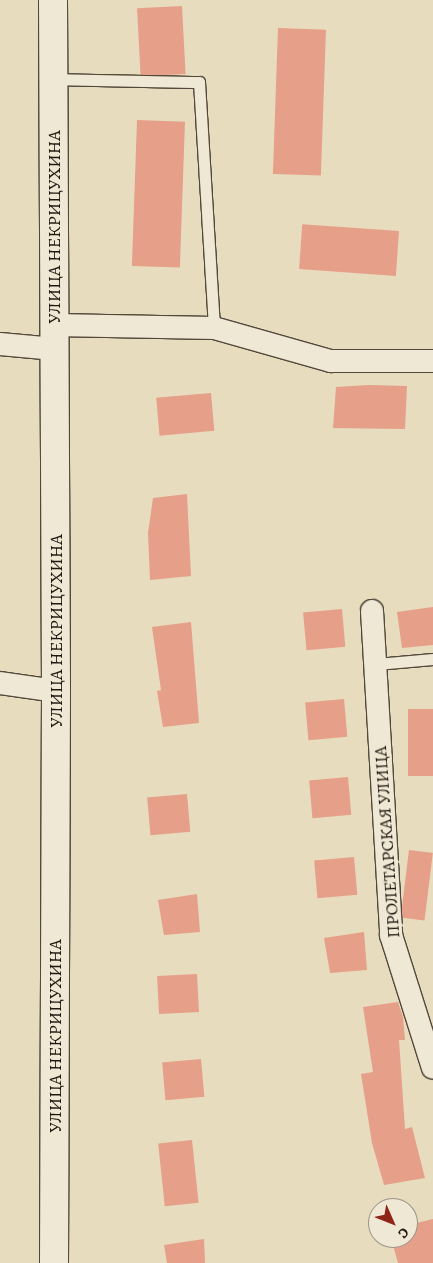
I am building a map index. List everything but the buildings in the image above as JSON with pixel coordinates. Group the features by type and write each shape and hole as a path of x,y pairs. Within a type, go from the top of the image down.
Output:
{"street":[{"name":"УЛИЦА НЕКРИЦУХИНА","path":"53,0 56,691 54,1263"},
{"path":"0,344 54,337 214,328 330,361 433,361"},
{"name":"ПРОЛЕТАРСКАЯ УЛИЦА","path":"372,611 391,935 433,1068"},
{"path":"0,683 56,691"}],"lane":[{"path":"53,80 199,82 214,328"},
{"path":"376,664 433,659"}]}
